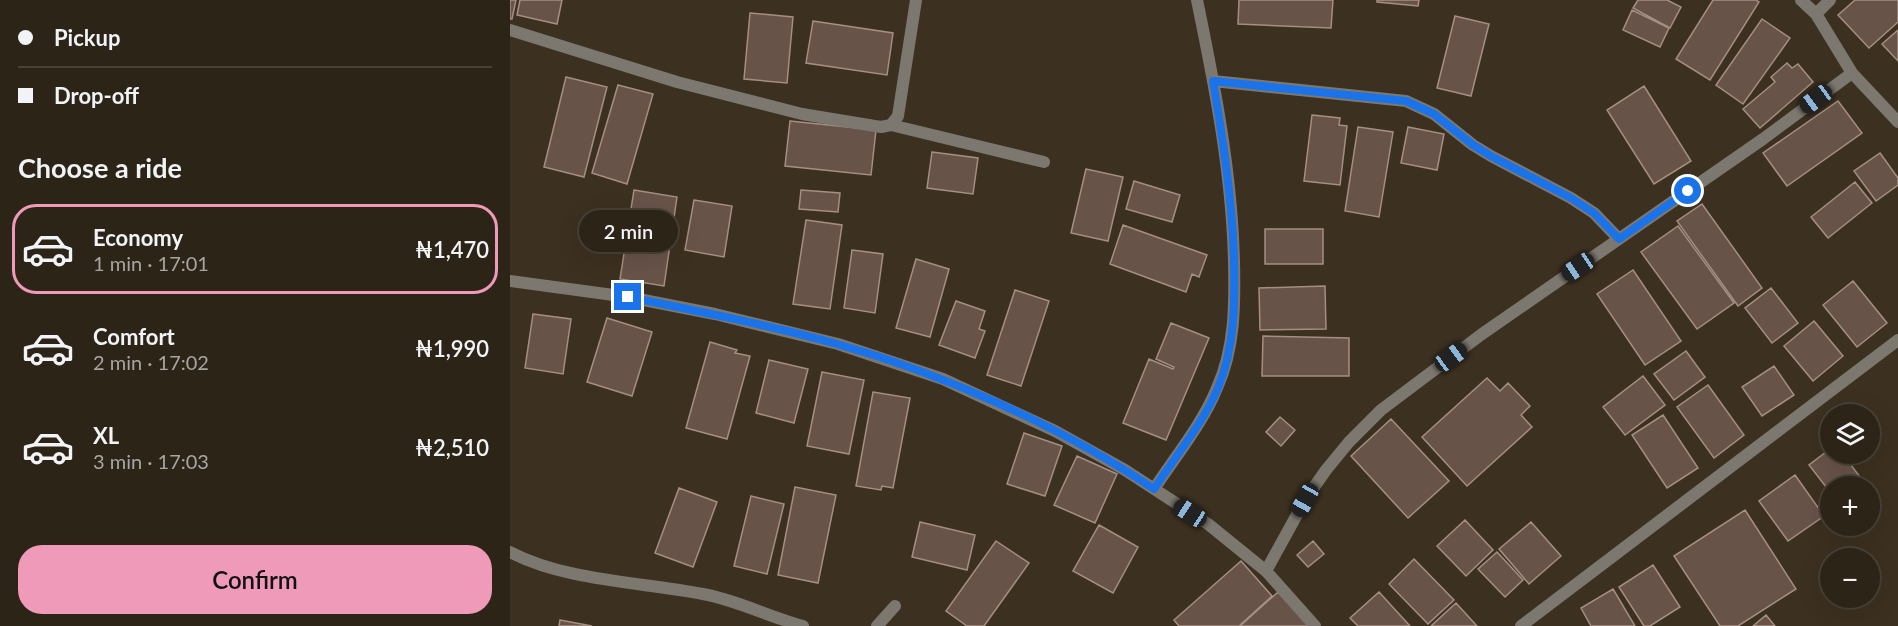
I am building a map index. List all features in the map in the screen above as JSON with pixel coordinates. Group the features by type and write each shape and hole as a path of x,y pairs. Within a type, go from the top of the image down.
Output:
{"street":[{"path":"891,125 898,116 916,0"},
{"path":"1154,489 1208,408 1217,389 1225,366 1235,310 1233,234 1226,156 1197,0"},
{"path":"1801,0 1816,14 1852,73 1898,122"},
{"path":"1816,14 1830,0"},
{"path":"510,30 677,82 802,114 880,127 891,125 1044,162"},
{"path":"1266,570 1305,500 1326,470 1349,442 1381,410 1482,334 1763,139 1852,73"},
{"path":"1213,81 1406,101 1434,114 1473,145 1491,156 1571,198 1594,213 1619,239"},
{"path":"510,281 628,297 715,314 838,344 953,384 1055,431 1125,470 1208,524 1266,570 1315,626"},
{"path":"1521,626 1898,340"},
{"path":"510,552 537,564 570,573 705,594 803,626"},
{"path":"877,626 896,606"}],"building":[{"path":"510,0 516,0 512,19 510,19"},
{"path":"520,0 562,0 557,24 517,15"},
{"path":"1239,0 1333,0 1331,28 1238,24"},
{"path":"1377,0 1419,0 1418,6 1377,2"},
{"path":"1638,0 1667,0 1681,7 1670,28 1633,8"},
{"path":"1713,0 1756,0 1759,2 1710,80 1676,59"},
{"path":"1855,0 1898,0 1898,22 1869,48 1838,15"},
{"path":"1632,10 1669,28 1660,47 1623,30"},
{"path":"750,13 793,17 787,83 744,79"},
{"path":"1455,16 1489,24 1471,96 1437,88"},
{"path":"1762,19 1790,38 1743,104 1716,85"},
{"path":"813,21 893,33 887,75 806,63"},
{"path":"1898,30 1898,61 1882,44"},
{"path":"1787,63 1792,68 1798,64 1813,82 1760,128 1743,109 1775,82 1771,77"},
{"path":"566,77 607,87 584,177 544,167"},
{"path":"618,85 653,94 627,184 592,173"},
{"path":"1644,86 1691,161 1654,184 1607,110"},
{"path":"1838,101 1862,133 1787,186 1763,153"},
{"path":"1312,115 1340,118 1339,125 1347,126 1340,185 1304,181"},
{"path":"790,121 876,130 871,175 785,166"},
{"path":"1358,127 1393,132 1379,217 1345,211"},
{"path":"1408,127 1444,134 1437,170 1401,163"},
{"path":"932,152 978,158 973,194 927,188"},
{"path":"1880,153 1898,178 1898,185 1876,201 1854,171"},
{"path":"1086,169 1123,177 1108,241 1071,233"},
{"path":"1134,181 1180,195 1172,222 1126,209"},
{"path":"1855,182 1872,203 1828,238 1811,217"},
{"path":"634,190 677,197 664,286 620,279"},
{"path":"801,190 840,193 838,212 799,209"},
{"path":"694,200 732,206 724,257 685,250"},
{"path":"1702,204 1762,288 1738,306 1677,221"},
{"path":"806,220 842,225 830,309 793,304"},
{"path":"1123,225 1207,255 1199,277 1192,274 1186,292 1110,264"},
{"path":"1678,226 1734,303 1697,329 1641,252"},
{"path":"1265,229 1323,229 1323,264 1265,264"},
{"path":"852,250 883,254 875,313 844,308"},
{"path":"916,259 949,269 930,337 896,328"},
{"path":"1633,270 1681,341 1645,365 1597,294"},
{"path":"1853,281 1887,323 1857,347 1823,305"},
{"path":"1325,286 1326,329 1260,330 1259,288"},
{"path":"1771,288 1798,323 1772,343 1745,308"},
{"path":"1015,290 1049,301 1021,386 987,375"},
{"path":"956,301 985,311 979,329 985,331 975,358 939,345"},
{"path":"533,314 571,319 563,374 525,368"},
{"path":"607,318 652,332 632,396 587,382"},
{"path":"1814,321 1843,356 1813,381 1784,346"},
{"path":"1171,323 1209,338 1166,440 1123,423 1149,359 1173,369 1174,367 1156,359"},
{"path":"1263,336 1349,338 1349,376 1262,376"},
{"path":"710,342 737,350 735,353 750,356 727,439 686,428"},
{"path":"1686,351 1705,377 1674,400 1654,374"},
{"path":"769,360 808,369 794,423 756,413"},
{"path":"1774,366 1794,395 1762,416 1742,387"},
{"path":"822,372 864,380 849,454 807,446"},
{"path":"1643,376 1665,405 1625,435 1603,407"},
{"path":"1487,378 1500,391 1508,383 1530,406 1521,415 1532,427 1467,486 1422,437"},
{"path":"1708,385 1744,435 1714,458 1677,407"},
{"path":"873,392 910,398 893,488 882,486 881,490 856,486"},
{"path":"1663,415 1698,468 1667,488 1632,435"},
{"path":"1280,417 1295,430 1281,446 1266,432"},
{"path":"1391,419 1449,481 1408,518 1351,456"},
{"path":"1024,433 1062,446 1045,496 1007,484"},
{"path":"1077,456 1117,474 1095,523 1054,505"},
{"path":"1820,457 1820,464 1850,464 1859,476 1820,476 1820,479 1809,465"},
{"path":"1795,475 1820,510 1820,519 1788,541 1759,501"},
{"path":"795,487 836,495 818,583 778,575"},
{"path":"679,488 717,502 693,567 655,553"},
{"path":"751,496 784,504 767,574 734,566"},
{"path":"1745,510 1796,589 1738,626 1720,626 1674,556"},
{"path":"1465,520 1493,550 1466,576 1437,546"},
{"path":"920,522 975,535 967,570 912,557"},
{"path":"1531,522 1561,556 1529,584 1499,549"},
{"path":"1099,525 1138,547 1113,593 1073,571"},
{"path":"996,541 1029,563 984,626 967,626 946,611"},
{"path":"1313,541 1324,554 1308,567 1297,555"},
{"path":"1497,552 1523,580 1505,597 1478,569"},
{"path":"1414,559 1454,600 1428,624 1389,584"},
{"path":"1241,561 1272,596 1239,626 1179,626 1174,620"},
{"path":"1653,565 1680,607 1650,626 1644,626 1619,587"},
{"path":"1613,589 1635,626 1591,626 1581,608"},
{"path":"1278,592 1309,626 1240,626"},
{"path":"1379,592 1410,626 1358,626 1350,618"},
{"path":"1456,603 1477,626 1431,626"},
{"path":"1766,615 1775,626 1753,626"},
{"path":"560,620 592,626 559,626"}],"route":[{"path":"628,297 715,314 838,344 943,379 1055,431 1154,489 1208,408 1217,389 1225,366 1235,310 1233,234 1226,156 1213,81 1406,101 1434,114 1473,145 1491,156 1571,198 1594,213 1619,239 1688,191"}]}
